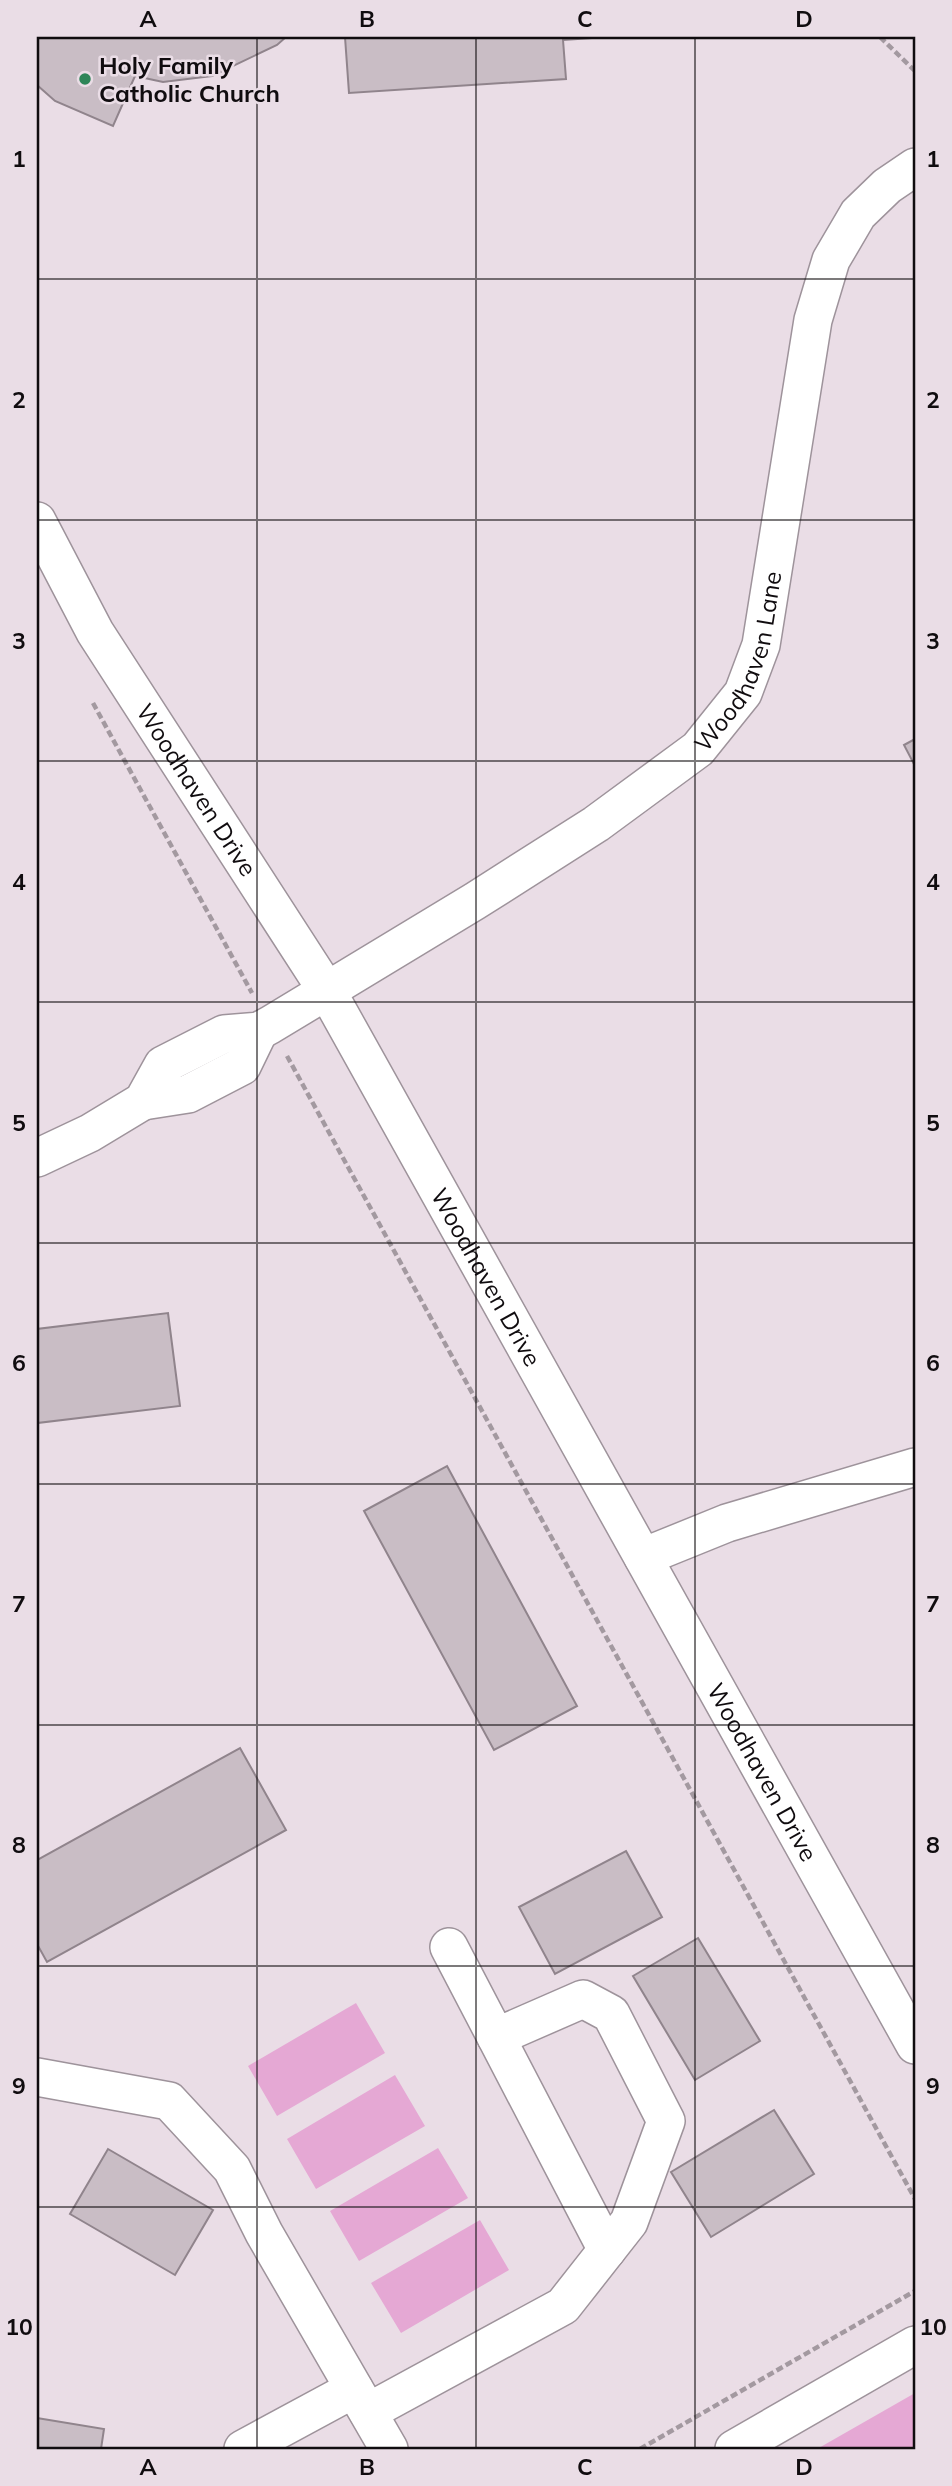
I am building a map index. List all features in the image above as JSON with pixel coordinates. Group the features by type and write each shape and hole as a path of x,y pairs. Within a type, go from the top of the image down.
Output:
{"street":[{"name":"Woodhaven Lane","path":"265,1028 596,824 698,749 743,693 761,645 813,320 831,260 858,214 887,186 915,167"},
{"name":"Woodhaven Drive","path":"37,521 95,632 327,991 915,2045"},
{"path":"37,1158 90,1133 143,1101 163,1065 224,1034 265,1028"},
{"path":"643,1557 727,1523 915,1467"},
{"path":"449,1947 607,2250"},
{"path":"243,2449 361,2400 563,2306 629,2222 666,2121 611,2014 583,1999 496,2037"},
{"path":"37,2077 169,2101 232,2169 264,2233 389,2449"},
{"path":"734,2449 915,2345"}],"path":[{"path":"880,37 915,71"},
{"path":"90,697 265,1028 915,2199"},
{"path":"640,2449 915,2291"}],"shaded area":[{"path":"356,2003 385,2053 277,2116 248,2066"},
{"path":"395,2075 425,2126 316,2189 287,2139"},
{"path":"438,2148 468,2198 359,2261 330,2211"},
{"path":"480,2220 509,2270 401,2333 371,2283"},
{"path":"915,2393 915,2449 817,2449"}],"building":[{"name":"Holy Family Catholic Church","path":"37,37 286,37 277,45 212,76 163,82 135,76 113,126 55,101 37,85"},
{"name":"Holy Family Catholic Church","path":"345,37 607,37 563,40 566,79 349,93"},
{"path":"915,739 915,766 904,745"},
{"path":"168,1313 180,1406 37,1423 37,1329"},
{"path":"447,1466 577,1706 494,1750 364,1511"},
{"path":"240,1748 286,1830 47,1962 37,1944 37,1860"},
{"path":"626,1851 662,1917 555,1974 519,1907"},
{"path":"698,1938 760,2041 695,2080 633,1976"},
{"path":"774,2110 814,2174 711,2237 671,2172"},
{"path":"108,2149 213,2210 175,2275 70,2214"},
{"path":"37,2418 104,2429 101,2449 37,2449"}],"place":[{"name":"Holy Family Catholic Church","path":"85,79"}]}
